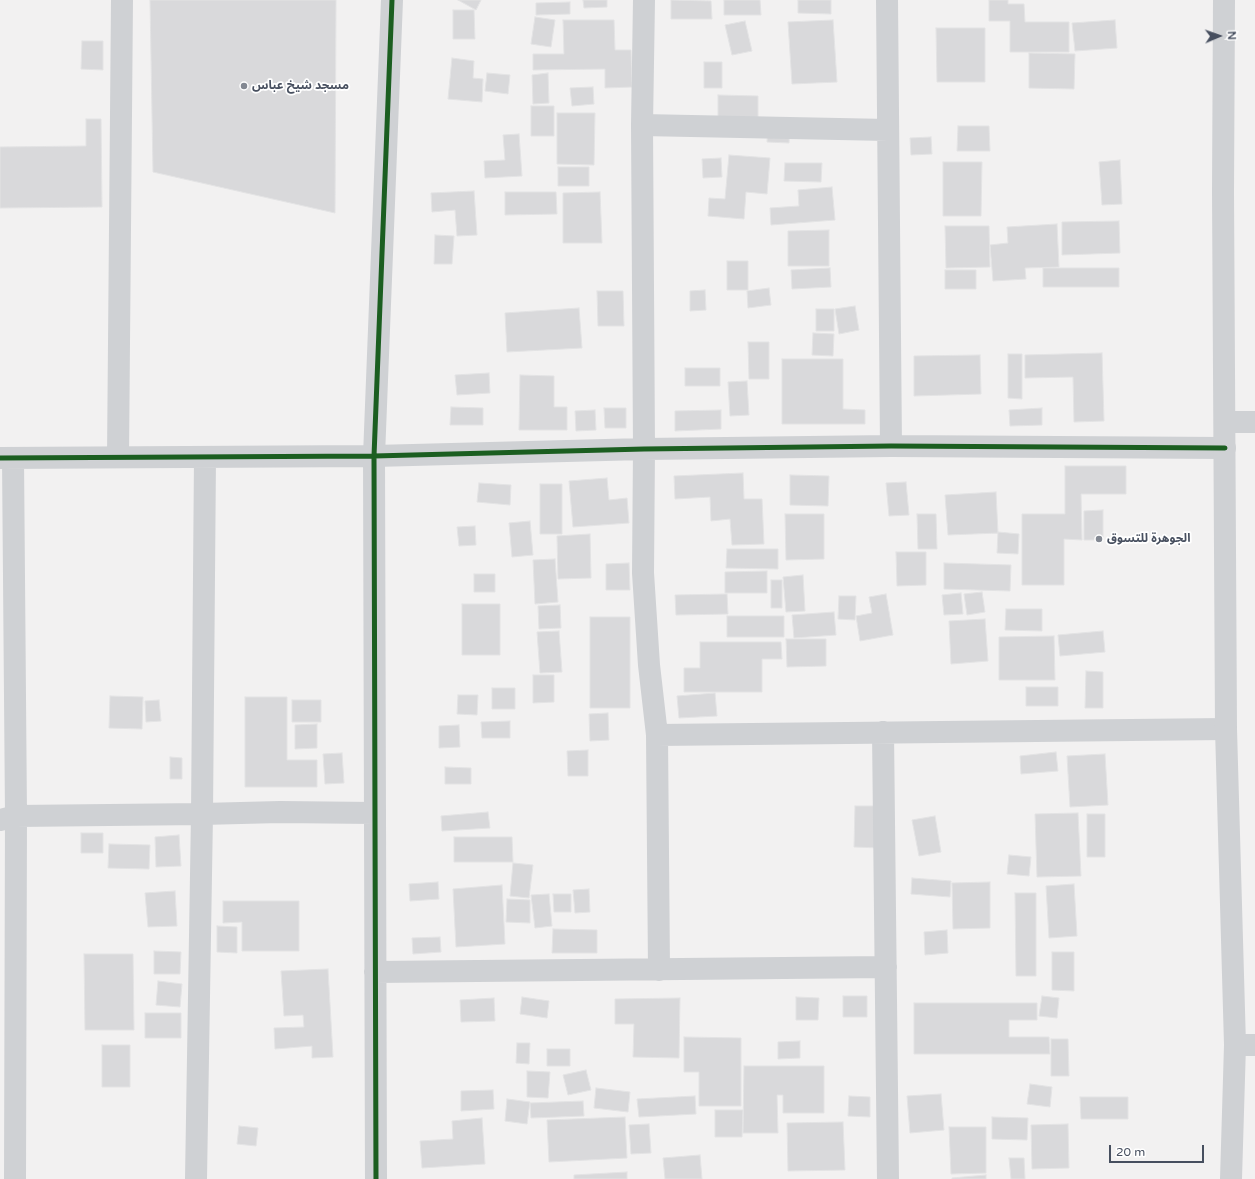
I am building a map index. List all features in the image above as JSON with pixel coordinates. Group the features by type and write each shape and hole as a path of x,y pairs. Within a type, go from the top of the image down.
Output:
{"street":[{"path":"118,457 122,0"},
{"path":"376,1179 374,456 392,0"},
{"path":"644,0 642,125 644,449 643,573 649,665 657,734 659,970"},
{"path":"887,0 891,446"},
{"path":"1224,0 1223,192 1226,729 1245,1045 1230,1179"},
{"path":"642,125 888,130"},
{"path":"1225,422 1255,422"},
{"path":"15,1179 8,1144 7,458 374,456 644,449 891,446 1225,448"},
{"path":"196,1179 202,814 205,457"},
{"path":"657,734 1226,729"},
{"path":"883,732 888,1179"},
{"path":"8,818 280,812 374,813"},
{"path":"375,972 886,967"}],"building":[{"name":"مسجد شيخ عباس","path":"150,0 336,0 335,213 153,172"},
{"path":"458,0 481,0 476,10"},
{"path":"583,0 607,0 607,7 584,8"},
{"path":"671,0 711,1 712,19 671,19"},
{"path":"724,0 760,0 761,15 724,15"},
{"path":"798,0 831,0 831,14 798,13"},
{"path":"989,0 1008,0 1008,4 1024,4 1025,22 1069,22 1069,52 1010,52 1010,21 989,21"},
{"path":"570,2 570,14 536,15 536,3"},
{"path":"453,10 474,10 475,39 453,39"},
{"path":"535,17 555,20 551,47 531,44"},
{"path":"563,20 614,20 615,50 631,50 632,87 605,88 605,69 533,70 533,54 564,54"},
{"path":"833,20 837,82 792,84 788,22"},
{"path":"1115,20 1117,48 1075,51 1072,23"},
{"path":"745,21 752,51 732,55 725,25"},
{"path":"936,28 985,28 985,82 937,82"},
{"path":"82,41 103,41 103,70 81,69"},
{"path":"1029,53 1075,54 1074,89 1029,88"},
{"path":"452,58 474,61 473,78 483,79 482,102 448,99"},
{"path":"704,62 722,62 722,88 704,88"},
{"path":"487,73 510,75 508,94 485,91"},
{"path":"548,73 549,103 533,104 532,75"},
{"path":"593,87 594,104 572,106 570,88"},
{"path":"718,95 758,96 758,123 718,122"},
{"path":"531,106 554,106 554,136 531,136"},
{"path":"557,113 595,113 594,165 557,164"},
{"path":"86,119 101,119 102,207 0,208 0,147 86,146"},
{"path":"768,120 790,121 789,143 767,142"},
{"path":"958,126 989,126 990,151 957,151"},
{"path":"519,134 522,176 485,178 484,161 505,160 503,135"},
{"path":"931,137 932,154 911,155 910,138"},
{"path":"729,155 770,158 767,194 746,192 744,219 708,216 709,198 725,199"},
{"path":"721,158 722,177 703,178 702,159"},
{"path":"1120,160 1122,204 1102,205 1099,162"},
{"path":"943,162 982,162 981,216 943,216"},
{"path":"785,163 822,163 821,182 784,181"},
{"path":"558,167 589,167 589,186 558,186"},
{"path":"832,187 835,220 771,225 770,208 799,206 798,190"},
{"path":"474,191 477,235 457,236 455,210 432,212 431,193"},
{"path":"505,192 556,192 557,214 505,215"},
{"path":"600,192 602,243 563,243 563,193"},
{"path":"1119,221 1120,253 1062,255 1062,222"},
{"path":"1057,224 1059,267 1025,268 1026,279 993,281 990,245 1008,243 1007,227"},
{"path":"945,226 989,226 990,267 946,268"},
{"path":"829,230 829,266 788,266 788,231"},
{"path":"435,235 454,236 452,264 434,264"},
{"path":"727,261 748,261 748,290 727,290"},
{"path":"830,268 831,287 792,289 791,270"},
{"path":"1043,268 1119,268 1119,287 1043,287"},
{"path":"945,270 976,270 976,289 945,289"},
{"path":"769,288 771,305 748,308 747,291"},
{"path":"705,290 706,310 690,311 690,291"},
{"path":"597,291 623,291 624,326 598,326"},
{"path":"855,306 859,330 839,334 835,309"},
{"path":"579,308 582,348 507,352 505,313"},
{"path":"816,309 834,309 834,331 816,331"},
{"path":"813,333 834,334 833,356 812,355"},
{"path":"748,342 769,342 769,379 749,379"},
{"path":"1102,353 1104,421 1074,422 1073,377 1025,378 1025,355"},
{"path":"1008,354 1022,354 1022,399 1008,398"},
{"path":"980,355 981,394 914,396 914,356"},
{"path":"782,359 843,359 843,409 865,410 865,424 782,424"},
{"path":"685,368 720,368 720,386 685,386"},
{"path":"489,373 490,393 457,395 455,375"},
{"path":"520,375 554,376 554,407 567,407 567,430 519,430"},
{"path":"747,381 749,415 730,416 728,382"},
{"path":"451,407 483,408 483,425 450,425"},
{"path":"604,408 626,408 626,428 605,428"},
{"path":"1042,408 1042,425 1010,426 1009,410"},
{"path":"595,410 596,430 576,431 575,411"},
{"path":"721,410 721,429 675,431 675,411"},
{"path":"1065,466 1126,466 1126,494 1081,494 1082,540 1064,539 1064,585 1022,585 1022,514 1065,514"},
{"path":"743,473 744,499 762,499 764,544 732,545 730,519 711,521 710,497 675,499 674,476"},
{"path":"790,475 829,476 828,506 790,505"},
{"path":"607,478 609,500 627,498 629,523 573,527 569,481"},
{"path":"906,482 909,515 889,516 886,483"},
{"path":"479,483 511,485 510,505 477,502"},
{"path":"540,484 562,484 562,534 540,534"},
{"path":"996,492 998,533 948,535 945,495"},
{"path":"1103,510 1103,540 1084,540 1084,511"},
{"path":"785,514 824,514 824,559 786,560"},
{"path":"917,514 936,514 937,549 918,549"},
{"path":"530,521 533,555 512,557 509,523"},
{"path":"475,526 476,545 459,546 457,527"},
{"path":"998,532 1019,534 1018,554 997,553"},
{"path":"590,534 591,578 558,579 557,536"},
{"path":"727,549 778,549 778,569 726,568"},
{"path":"896,552 926,552 926,585 897,586"},
{"path":"555,559 558,602 535,604 533,560"},
{"path":"629,563 630,590 606,590 606,564"},
{"path":"944,563 1011,565 1010,591 944,589"},
{"path":"767,571 767,593 725,593 725,572"},
{"path":"474,574 495,574 495,592 474,592"},
{"path":"803,575 805,611 786,612 783,577"},
{"path":"771,580 782,580 782,608 771,608"},
{"path":"982,592 985,612 967,615 964,594"},
{"path":"961,593 963,614 944,615 942,595"},
{"path":"727,594 728,614 676,615 675,595"},
{"path":"886,594 893,635 860,641 856,616 872,613 869,597"},
{"path":"839,596 856,596 855,620 838,619"},
{"path":"462,604 500,604 500,655 462,655"},
{"path":"560,605 561,628 539,629 538,606"},
{"path":"1006,609 1042,609 1042,631 1005,630"},
{"path":"834,612 836,635 794,638 792,615"},
{"path":"727,616 784,616 784,637 727,637"},
{"path":"590,617 630,617 630,708 590,708"},
{"path":"985,619 988,661 951,664 949,621"},
{"path":"559,631 562,672 540,673 537,632"},
{"path":"1103,631 1105,652 1060,656 1058,635"},
{"path":"1054,636 1055,680 999,680 999,637"},
{"path":"786,639 826,639 826,666 787,667"},
{"path":"700,642 781,642 782,659 762,659 762,692 684,692 684,668 700,668"},
{"path":"1086,671 1103,672 1103,708 1085,708"},
{"path":"533,675 554,675 554,702 533,703"},
{"path":"1026,687 1058,687 1058,706 1026,706"},
{"path":"492,688 515,688 515,709 492,709"},
{"path":"715,693 717,716 679,718 677,696"},
{"path":"458,695 478,695 477,715 457,714"},
{"path":"110,696 143,697 142,729 109,728"},
{"path":"245,697 287,697 287,760 317,760 317,787 245,787"},
{"path":"159,700 161,721 146,722 145,701"},
{"path":"292,700 321,700 321,722 292,722"},
{"path":"608,713 609,740 590,741 589,714"},
{"path":"510,721 510,738 482,738 481,722"},
{"path":"317,724 317,748 295,749 295,725"},
{"path":"459,725 460,747 439,748 439,726"},
{"path":"588,750 588,776 568,776 567,751"},
{"path":"1056,752 1058,771 1021,774 1020,756"},
{"path":"342,753 344,783 325,784 323,754"},
{"path":"1105,754 1108,805 1070,807 1067,756"},
{"path":"170,757 182,758 182,779 170,779"},
{"path":"445,767 471,768 471,784 445,784"},
{"path":"855,806 881,806 881,848 854,847"},
{"path":"488,812 490,828 442,831 441,816"},
{"path":"1078,813 1081,876 1037,877 1035,814"},
{"path":"1087,814 1105,814 1105,857 1087,857"},
{"path":"935,816 941,852 919,856 912,820"},
{"path":"81,833 103,833 103,853 81,853"},
{"path":"179,835 181,866 156,867 155,837"},
{"path":"454,837 512,837 513,862 454,862"},
{"path":"109,844 150,845 149,869 108,868"},
{"path":"1009,855 1031,857 1029,876 1007,874"},
{"path":"513,863 533,865 529,898 510,896"},
{"path":"912,878 951,881 950,897 911,894"},
{"path":"438,882 439,899 410,901 409,884"},
{"path":"990,882 990,928 953,929 952,883"},
{"path":"1074,884 1077,936 1049,938 1046,886"},
{"path":"502,885 505,944 456,947 453,889"},
{"path":"589,889 590,912 575,913 573,890"},
{"path":"175,891 177,926 148,927 145,893"},
{"path":"1015,893 1036,893 1036,976 1016,976"},
{"path":"549,894 552,926 535,928 531,895"},
{"path":"553,894 571,894 571,912 554,912"},
{"path":"507,899 530,900 530,923 506,922"},
{"path":"223,901 299,901 299,951 242,951 242,922 223,923"},
{"path":"217,926 237,927 237,953 217,952"},
{"path":"553,929 597,930 597,953 552,953"},
{"path":"947,930 948,953 925,955 924,932"},
{"path":"440,937 441,952 413,954 412,938"},
{"path":"154,951 181,952 180,974 154,974"},
{"path":"1052,952 1074,952 1074,991 1052,990"},
{"path":"84,954 133,954 134,1030 85,1030"},
{"path":"328,969 333,1057 312,1058 312,1046 275,1049 274,1028 304,1027 303,1015 284,1016 281,971"},
{"path":"158,981 182,984 180,1007 156,1005"},
{"path":"843,996 867,996 867,1017 843,1017"},
{"path":"1042,996 1059,998 1057,1018 1039,1016"},
{"path":"522,997 549,1001 547,1018 520,1014"},
{"path":"796,997 819,998 818,1020 796,1020"},
{"path":"494,998 495,1021 461,1022 460,1000"},
{"path":"680,998 679,1058 633,1057 634,1024 615,1024 615,999"},
{"path":"914,1003 1037,1003 1037,1020 1009,1020 1009,1037 1049,1037 1050,1054 914,1054"},
{"path":"145,1013 181,1013 181,1038 145,1038"},
{"path":"684,1037 741,1038 741,1106 699,1106 699,1072 684,1072"},
{"path":"1051,1039 1068,1039 1069,1076 1051,1076"},
{"path":"800,1041 800,1058 778,1059 778,1042"},
{"path":"517,1043 530,1043 529,1064 516,1063"},
{"path":"102,1045 130,1045 130,1087 102,1087"},
{"path":"547,1049 570,1049 570,1066 547,1066"},
{"path":"744,1066 824,1066 824,1113 783,1113 783,1095 777,1095 778,1133 743,1133"},
{"path":"586,1070 591,1090 568,1095 563,1075"},
{"path":"527,1071 550,1072 548,1098 527,1097"},
{"path":"1030,1084 1052,1087 1050,1107 1027,1104"},
{"path":"596,1088 630,1092 628,1112 594,1108"},
{"path":"493,1090 494,1109 461,1111 461,1091"},
{"path":"941,1094 944,1130 910,1133 907,1096"},
{"path":"695,1096 696,1114 639,1117 637,1099"},
{"path":"849,1096 870,1097 870,1117 848,1116"},
{"path":"1080,1097 1128,1097 1128,1119 1081,1119"},
{"path":"507,1099 530,1102 527,1124 505,1121"},
{"path":"583,1101 584,1116 531,1118 530,1103"},
{"path":"715,1110 743,1110 742,1137 715,1137"},
{"path":"625,1117 627,1158 549,1162 547,1120"},
{"path":"992,1117 1028,1118 1027,1140 992,1139"},
{"path":"482,1118 485,1164 422,1168 420,1141 453,1139 452,1121"},
{"path":"843,1122 845,1170 788,1171 787,1123"},
{"path":"649,1124 651,1153 631,1154 629,1125"},
{"path":"1068,1124 1069,1168 1032,1169 1031,1125"},
{"path":"239,1126 258,1128 256,1146 237,1144"},
{"path":"949,1127 986,1127 986,1173 951,1174"},
{"path":"700,1155 702,1179 665,1179 663,1158"},
{"path":"1009,1158 1024,1158 1025,1179 1011,1179"},
{"path":"627,1172 627,1179 574,1179 574,1175"},
{"path":"986,1175 986,1179 952,1179 952,1178"}],"cycle path":[{"path":"376,1179 374,456 392,0"},
{"path":"0,458 374,456 644,449 891,446 1225,448"}],"place":[{"name":"مسجد شيخ عباس","path":"244,86"},
{"name":"الجوهرة للتسوق","path":"1099,539"}]}
